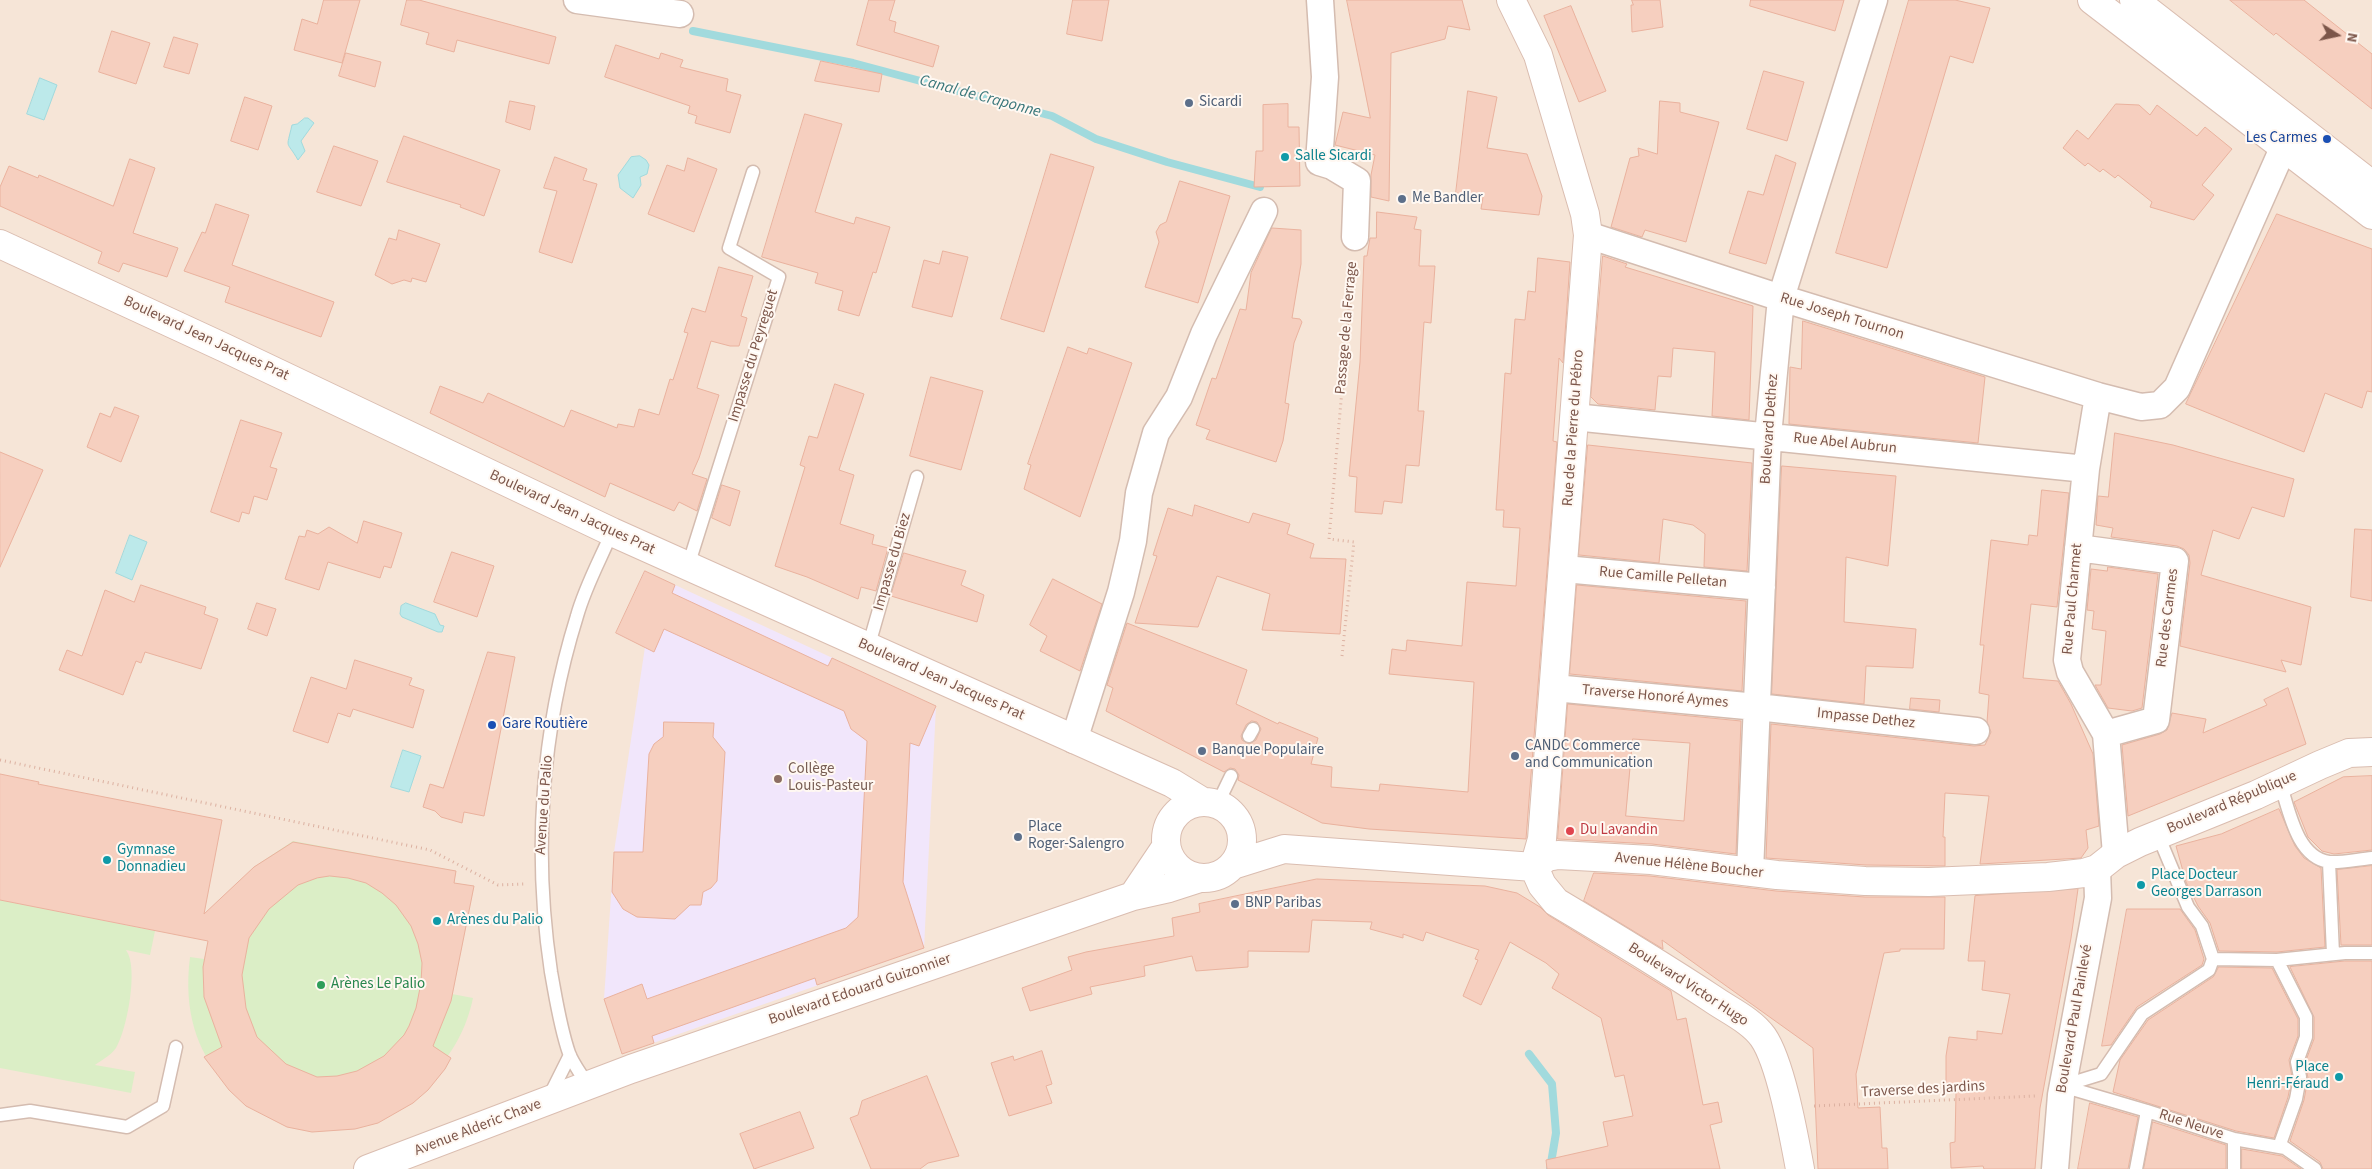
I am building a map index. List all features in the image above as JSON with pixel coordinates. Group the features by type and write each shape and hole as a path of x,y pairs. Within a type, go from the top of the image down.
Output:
{"main road":[{"name":"Rue de la Pierre du Pébro","path":"1511,0 1538,54 1585,214 1588,235 1542,839 1534,867"},
{"path":"2092,0 2289,135 2372,185"},
{"path":"2134,0 2289,135 2372,215"},
{"name":"Boulevard Jean Jacques Prat","path":"0,244 225,348 612,532 1172,783 1210,803"},
{"name":"Boulevard République","path":"2107,861 2158,835 2349,753 2372,752"},
{"path":"1148,773 1174,817"},
{"path":"1232,865 1240,851 1241,838 1238,825 1228,812 1210,803 1186,806 1174,817 1168,828 1166,847 1169,856 1178,868 1189,875 1200,878 1217,875 1232,865 1284,849 1534,867"},
{"path":"1238,825 1284,849"},
{"path":"1133,896 1166,847"},
{"name":"Avenue Hélène Boucher","path":"1534,867 1547,857 1574,855 1651,860 1750,872 1864,881 1929,882 2048,877 2107,861"},
{"name":"Boulevard Victor Hugo","path":"1534,867 1542,886 1556,902 1749,1023 1763,1038 1787,1107 1800,1169"},
{"name":"Boulevard Edouard Guizonnier","path":"588,1086 1133,896 1169,888 1200,878"},
{"name":"Avenue Alderic Chave","path":"368,1169 588,1086"}],"street":[{"path":"577,0 680,14"},
{"path":"1320,0 1325,77 1320,162 1332,166 1357,181 1355,237"},
{"name":"Boulevard Dethez","path":"1750,872 1768,436 1781,298 1874,0"},
{"name":"Rue Joseph Tournon","path":"1588,235 1781,298 2098,396 2141,407 2160,404 2176,388 2289,135"},
{"path":"1074,740 1121,592 1133,541 1139,493 1156,433 1179,396 1204,334 1264,211"},
{"name":"Rue Paul Charmet","path":"2098,396 2086,469 2067,660 2070,672 2106,734 2107,861"},
{"name":"Rue Abel Aubrun","path":"1574,416 2086,469"},
{"name":"Rue des Carmes","path":"2078,548 2175,561 2156,720 2106,734"},
{"name":"Rue Camille Pelletan","path":"1564,568 1762,587"},
{"name":"Traverse Honoré Aymes","path":"1554,688 1757,707"},
{"name":"Impasse Dethez","path":"1757,707 1976,731"},
{"name":"Boulevard Paul Painlevé","path":"2055,1169 2062,1091 2098,898 2107,861"}],"lane":[{"name":"Impasse du Peyreguet","path":"688,566 779,277 729,248 753,172"},
{"name":"Impasse du Biez","path":"868,648 917,477"},
{"name":"Avenue du Palio","path":"588,1086 570,1055 555,995 547,946 542,884 542,798 559,687 577,614 612,532"},
{"path":"1210,803 1231,776"},
{"path":"2280,783 2298,836 2314,856 2329,862 2372,858"},
{"path":"2062,1091 2101,1074 2142,1014 2209,970 2213,959 2202,926 2188,907 2158,835"},
{"path":"2329,862 2333,954"},
{"path":"2213,959 2277,960 2333,954 2372,953"},
{"path":"2277,960 2306,1017 2306,1037 2297,1062 2300,1077 2296,1099 2279,1147"},
{"path":"0,1115 30,1111 127,1127 164,1106 176,1047"},
{"path":"546,1102 570,1055"},
{"name":"Rue Neuve","path":"2062,1091 2147,1110 2234,1140 2285,1148 2315,1169"},
{"path":"2136,1169 2147,1110"},
{"path":"2234,1140 2234,1169"}],"path":[{"name":"Passage de la Ferrage","path":"1342,656 1354,542 1329,539 1355,237"},
{"path":"0,760 430,850 498,885 542,884"},
{"name":"Traverse des jardins","path":"1787,1107 2062,1091"}],"shaded area":[{"path":"0,0 2372,0 2372,1169 0,1169"},
{"name":"Collège Louis-Pasteur","path":"645,571 936,706 924,948 622,1054 604,999 614,852 645,647 617,634"}],"green space":[{"name":"Arènes Le Palio","path":"293,841 456,871 454,883 474,886 452,994 473,998 449,1054 410,1092 361,1114 308,1118 259,1105 218,1074 193,1024 190,957 204,959 216,913 254,867"},
{"path":"0,900 155,931 150,955 126,950 130,958 131,984 124,1027 116,1048 95,1065 135,1072 131,1093 0,1068"}],"water":[{"path":"40,78 57,85 44,120 27,114"},
{"path":"305,118 314,123 301,141 305,151 298,160 289,147 288,142 292,125"},
{"path":"640,156 649,165 647,174 640,177 641,185 633,198 620,188 618,175 631,157"},
{"path":"130,535 147,542 132,580 116,573"},
{"path":"406,603 435,614 440,625 444,626 442,632 402,617 400,614 401,606"},
{"path":"403,750 421,756 409,792 391,787"}],"building":[{"path":"324,0 360,0 342,63 294,50 302,19 317,24"},
{"path":"407,0 419,0 556,37 549,64 457,40 454,52 426,44 429,33 401,25"},
{"path":"869,0 895,0 889,20 896,22 894,32 939,46 933,67 857,45"},
{"path":"1073,0 1109,0 1102,41 1067,34"},
{"path":"1347,0 1462,0 1470,30 1448,26 1445,39 1391,53 1389,201 1371,197 1371,175 1375,155 1335,145 1343,112 1370,118"},
{"path":"1632,0 1660,0 1663,27 1632,32"},
{"path":"1751,0 1844,0 1835,31 1750,6"},
{"path":"1909,0 1955,0 1990,8 1973,63 1950,56 1887,268 1836,253"},
{"path":"2230,0 2304,0 2372,54 2372,109 2276,33 2274,35"},
{"path":"1571,6 1606,91 1579,102 1544,16"},
{"path":"112,31 150,43 136,84 99,72"},
{"path":"174,37 198,44 189,74 164,67"},
{"path":"616,45 659,59 661,53 683,60 680,67 728,79 726,91 741,95 730,133 695,123 697,116 688,113 690,106 605,77"},
{"path":"346,53 381,62 375,87 339,76"},
{"path":"821,61 882,74 879,92 815,81"},
{"path":"1764,71 1804,82 1787,141 1747,129"},
{"path":"1468,91 1497,97 1487,148 1527,154 1542,196 1539,215 1481,209 1483,197 1456,193"},
{"path":"245,97 272,106 258,150 231,141"},
{"path":"510,101 535,106 530,130 506,122"},
{"path":"1660,101 1680,103 1680,112 1719,122 1686,242 1645,230 1642,237 1611,227 1630,158 1639,156 1638,148 1657,154"},
{"name":"Salle Sicardi","path":"1288,104 1288,127 1299,127 1300,186 1254,187 1256,151 1263,151 1263,105"},
{"path":"2116,104 2139,105 2150,115 2157,105 2197,136 2205,127 2232,149 2202,185 2214,195 2194,220 2150,207 2152,202 2118,175 2115,178 2103,169 2100,172 2088,163 2085,166 2063,148 2077,130 2088,139"},
{"path":"805,114 842,124 815,212 854,224 856,217 890,227 876,273 873,272 859,316 838,310 843,291 815,283 818,273 762,257"},
{"path":"404,136 500,170 484,216 460,207 461,205 387,182"},
{"path":"334,146 378,161 361,206 317,192"},
{"path":"1051,154 1094,167 1044,332 1001,319"},
{"path":"1776,155 1796,163 1766,264 1729,253 1748,191 1763,195"},
{"path":"555,157 587,169 583,180 597,184 572,263 539,252 557,191 544,188"},
{"path":"688,158 717,169 694,232 648,214 667,165 684,171"},
{"path":"130,159 155,168 133,233 178,248 167,277 123,263 119,272 98,263 102,252 0,206 0,187 9,166 38,178 39,175 113,206"},
{"path":"1180,181 1230,196 1198,303 1145,287 1159,242 1156,232 1160,225 1166,222"},
{"path":"216,204 249,215 232,265 334,302 321,337 225,302 230,287 184,271 202,232 205,233"},
{"path":"1377,212 1417,217 1414,229 1421,230 1419,266 1435,266 1431,323 1424,322 1418,411 1424,411 1419,466 1406,465 1402,503 1384,501 1382,514 1355,512 1357,477 1349,476 1360,362 1364,256 1367,256 1370,238 1376,238"},
{"path":"2277,214 2372,249 2372,392 2367,391 2362,408 2325,393 2304,452 2186,404"},
{"path":"1272,228 1301,230 1301,264 1292,318 1300,319 1302,322 1294,343 1285,403 1289,404 1283,441 1276,462 1206,439 1210,430 1196,425 1212,378 1216,379 1240,309 1246,310 1251,273"},
{"path":"399,230 440,244 426,282 412,278 411,282 404,280 392,284 375,275 389,238 396,240"},
{"path":"943,251 968,257 952,317 912,307 924,260 939,264"},
{"path":"1603,256 1627,264 1625,267 1753,306 1749,420 1712,416 1715,352 1673,348 1671,377 1658,376 1655,410 1598,404 1591,397"},
{"path":"1538,258 1570,262 1563,363 1559,358 1553,441 1557,442 1526,839 1369,829 1322,823 1238,780 1239,775 1235,769 1230,768 1224,772 1106,711 1113,688 1107,685 1127,623 1247,670 1236,704 1278,724 1279,722 1318,738 1311,764 1332,767 1331,787 1379,791 1380,784 1468,792 1474,682 1389,674 1392,649 1406,651 1407,640 1462,646 1467,582 1516,586 1520,528 1503,527 1504,510 1496,510 1505,373 1511,374 1515,319 1525,320 1528,291 1535,292","holes":["1252,721 1257,722 1261,729 1256,740 1249,744 1242,740 1241,736 1246,725"]},
{"path":"719,267 753,276 741,316 747,318 739,346 730,346 711,341 697,388 719,395 692,474 707,479 697,511 679,502 674,511 610,483 605,497 430,413 440,386 483,403 488,393 564,427 571,410 617,428 618,424 634,427 639,409 659,415 670,379 673,380 688,333 684,332 692,308 705,312"},
{"path":"1803,321 1985,377 1978,443 1789,424 1790,367 1801,369"},
{"path":"1068,347 1087,354 1089,348 1132,363 1080,517 1024,489 1031,465 1028,464"},
{"path":"931,377 983,391 961,470 910,456"},
{"path":"835,384 864,394 839,470 854,475 840,524 874,535 872,544 888,548 876,591 861,587 858,599 807,577 775,566 805,467 800,465 809,436 817,438"},
{"path":"115,407 139,416 121,462 87,447 100,413 110,417"},
{"path":"241,420 282,433 270,467 277,469 267,500 254,496 249,514 242,512 239,522 211,512"},
{"path":"2115,433 2173,445 2294,479 2284,517 2252,507 2239,539 2213,530 2201,575 2311,607 2301,665 2281,660 2286,672 2180,646 2190,563 2189,555 2184,549 2177,546 2111,537 2113,528 2096,525 2098,496 2108,497"},
{"path":"1588,445 1752,463 1747,571 1704,567 1705,534 1693,525 1663,519 1659,563 1579,555"},
{"path":"0,452 43,470 0,567"},
{"path":"1782,466 1896,476 1888,566 1846,557 1844,622 1916,629 1913,668 1866,666 1864,704 1772,694"},
{"path":"722,485 740,491 730,526 712,518"},
{"path":"2042,490 2069,493 2057,607 2031,604 2023,678 2058,681 2071,704 2093,754 2099,826 2086,830 2088,848 2081,858 1980,864 1989,796 1945,793 1943,837 1945,837 1945,866 1866,865 1766,858 1771,724 1974,746 1985,745 1991,732 1987,722 1989,695 1979,693 1984,645 1980,645 1991,540 2028,545 2029,535 2037,536"},
{"path":"1195,505 1249,523 1253,513 1290,524 1287,534 1314,544 1310,558 1346,559 1340,634 1262,630 1270,594 1217,576 1198,627 1135,623 1157,556 1153,555 1168,508 1192,516"},
{"path":"364,521 402,533 391,568 384,566 380,578 328,562 319,590 285,579 299,536 305,537 307,530 318,534 329,527 357,543"},
{"path":"2355,529 2372,530 2372,601 2351,597"},
{"path":"452,552 494,566 477,617 434,602"},
{"path":"904,553 966,571 961,585 984,595 977,622 891,596"},
{"path":"2108,567 2158,574 2142,708 2132,711 2108,708 2095,685 2101,685 2106,631 2092,629 2094,611 2087,610 2091,569 2107,571"},
{"path":"645,571 675,585 672,593 828,666 832,658 936,706 919,746 910,743 903,882 924,948 817,985 815,978 652,1036 654,1043 622,1054 604,999 642,984 647,999 846,928 858,917 867,741 851,729 844,711 664,629 654,652 616,633"},
{"path":"1053,579 1102,604 1080,671 1040,651 1047,636 1030,625"},
{"path":"141,585 206,607 204,614 218,619 201,669 145,652 141,663 136,661 123,695 59,670 67,650 82,656 105,590 134,602"},
{"path":"1577,585 1746,601 1742,691 1570,674"},
{"path":"257,603 276,609 267,636 248,629"},
{"path":"488,652 515,657 484,816 464,812 462,823 441,817 435,811 423,807 430,784 443,788"},
{"path":"355,660 412,678 409,685 424,690 413,728 353,709 350,717 338,713 328,743 293,731 311,677 346,689"},
{"path":"2288,688 2306,744 2128,816 2122,745 2160,734 2167,730 2172,713 2206,719 2203,733 2267,705 2264,700"},
{"path":"1911,698 1940,700 1939,712 1910,709"},
{"path":"1568,704 1741,721 1736,854 1652,844 1558,839","holes":["1633,739 1690,743 1684,821 1626,816"]},
{"path":"664,722 714,723 713,737 725,752 717,881 711,888 703,892 701,905 690,905 675,919 637,917 623,909 612,892 614,852 643,852 649,754 654,744 663,737"},
{"path":"0,774 39,782 38,784 222,820 204,914 254,867 293,842 456,871 454,883 474,886 451,1001 433,1046 451,1058 445,1069 428,1090 413,1103 378,1123 355,1129 312,1132 287,1127 246,1106 229,1090 204,1057 222,1047 204,997 203,967 208,941 0,900","holes":["330,876 366,883 382,893 396,905 411,926 418,944 422,963 421,983 416,1008 409,1026 404,1035 384,1056 357,1071 337,1076 317,1077 286,1064 257,1037 246,1008 242,975 249,938 269,909 298,885 317,878"]},
{"path":"2372,776 2372,850 2334,854 2322,851 2308,837 2294,802 2343,777"},
{"path":"2279,809 2295,846 2304,858 2321,868 2325,947 2277,952 2219,951 2210,923 2198,906 2186,882 2176,846 2221,834"},
{"path":"2372,866 2372,945 2341,945 2337,870"},
{"path":"1594,873 1650,876 1776,891 1865,897 1945,897 1944,949 1900,949 1900,951 1884,953 1856,1074 1858,1108 1880,1107 1882,1148 1887,1148 1888,1169 1818,1169 1813,1048 1662,940 1663,949 1584,901"},
{"path":"1317,879 1485,886 1517,893 1540,907 1548,915 1671,991 1677,1020 1686,1018 1703,1105 1718,1102 1722,1122 1710,1125 1720,1169 1547,1169 1546,1160 1608,1146 1603,1122 1633,1116 1624,1075 1615,1077 1601,1018 1552,988 1559,974 1546,963 1510,942 1481,1005 1463,996 1478,960 1475,959 1479,950 1426,932 1423,941 1403,934 1403,938 1370,929 1372,922 1312,920 1309,952 1248,951 1248,967 1196,971 1192,956 1144,966 1145,976 1090,987 1092,994 1030,1011 1022,988 1072,970 1068,957 1174,936 1172,918 1200,912 1199,904"},
{"path":"2078,889 2040,1108 2035,1169 1984,1169 1983,1166 1951,1168 1950,1143 1955,1142 1956,1093 1946,1093 1946,1056 1949,1037 1977,1040 1977,1031 2002,1034 2010,994 1982,990 1985,961 1968,961 1975,896"},
{"path":"2127,909 2180,909 2195,930 2204,959 2202,965 2137,1007 2111,1045 2102,1046"},
{"path":"2345,961 2372,961 2372,1169 2323,1169 2320,1162 2290,1141 2304,1100 2308,1078 2305,1063 2314,1039 2314,1017 2290,967"},
{"path":"2219,967 2272,968 2298,1019 2298,1036 2289,1060 2292,1077 2288,1097 2274,1138 2236,1131 2113,1092 2120,1060 2148,1020 2213,977"},
{"path":"1042,1051 1052,1084 1046,1086 1052,1103 1009,1116 991,1063 1013,1056 1014,1060"},
{"path":"927,1076 959,1156 928,1163 920,1169 871,1169 850,1118 858,1115 862,1101"},
{"path":"2090,1103 2138,1117 2128,1169 2078,1169"},
{"path":"800,1112 814,1148 754,1169 740,1134"},
{"path":"2153,1122 2226,1145 2226,1169 2144,1169"},
{"path":"2242,1149 2282,1156 2301,1169 2242,1169"}],"waterway":[{"name":"Canal de Craponne","path":"693,31 853,63 1052,116 1096,139 1167,162 1260,187"},
{"name":"Canal de Craponne","path":"1529,1054 1552,1084 1556,1133 1550,1169"}],"place":[{"name":"Sicardi","path":"1189,103"},
{"name":"Les Carmes","path":"2327,139"},
{"name":"Salle Sicardi","path":"1285,157"},
{"name":"Me Bandler","path":"1402,199"},
{"name":"Gare Routière","path":"492,725"},
{"name":"Banque Populaire","path":"1202,751"},
{"name":"CANDC Commerce and Communication","path":"1515,756"},
{"name":"Collège Louis-Pasteur","path":"778,779"},
{"name":"Du Lavandin","path":"1570,831"},
{"name":"Place Roger-Salengro","path":"1018,837"},
{"name":"Gymnase Donnadieu","path":"107,860"},
{"name":"Place Docteur Georges Darrason","path":"2141,885"},
{"name":"BNP Paribas","path":"1235,904"},
{"name":"Arènes du Palio","path":"437,921"},
{"name":"Arènes Le Palio","path":"321,985"},
{"name":"Place Henri-Féraud","path":"2339,1077"}]}
